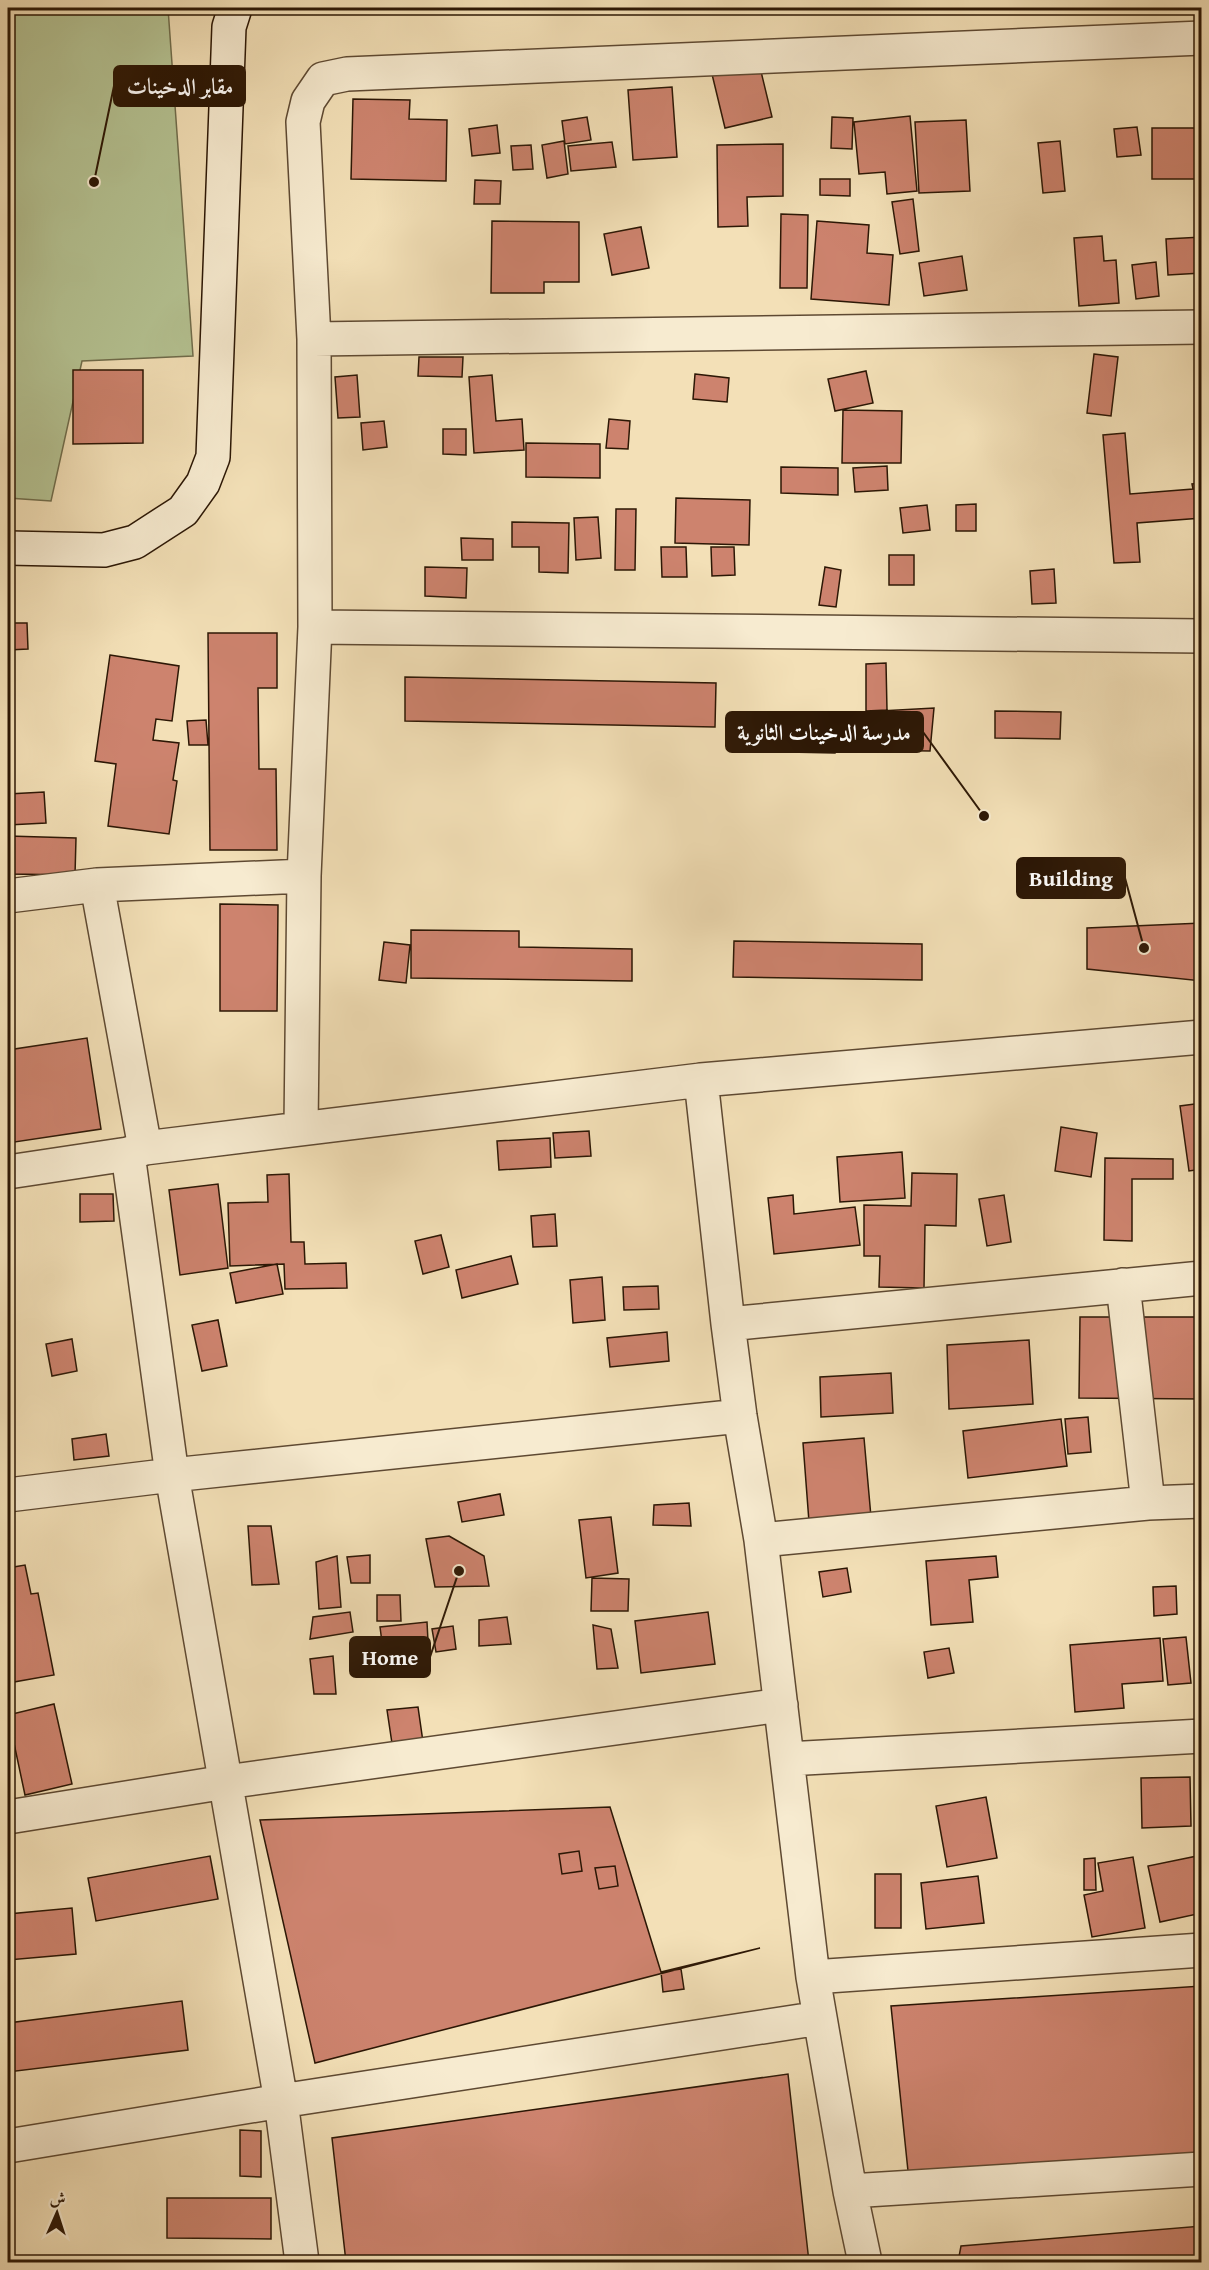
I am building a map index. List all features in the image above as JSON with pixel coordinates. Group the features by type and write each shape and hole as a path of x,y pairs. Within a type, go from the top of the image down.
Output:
{"street":[{"path":"8,548 104,550 135,542 183,511 203,483 213,457 229,27 236,8"},
{"path":"302,1127 304,876 315,627 314,339 303,122 308,101 322,80 347,74 1202,38"},
{"path":"314,339 1202,327"},
{"path":"315,627 1202,636"},
{"path":"8,896 97,885 304,876"},
{"path":"97,885 136,1151 172,1475 281,2101 302,2262"},
{"path":"8,1172 302,1127 701,1080 1202,1037"},
{"path":"701,1080 728,1324 740,1416 761,1540 813,1977 850,2191 865,2262"},
{"path":"728,1324 1202,1278"},
{"path":"1123,1285 1148,1503"},
{"path":"8,1495 172,1475 740,1416"},
{"path":"761,1540 1148,1503 1202,1501"},
{"path":"8,1817 226,1782 781,1705"},
{"path":"787,1759 1202,1736"},
{"path":"813,1977 1202,1950"},
{"path":"8,2146 281,2101 820,2018"},
{"path":"850,2191 1202,2169"}],"green space":[{"path":"8,8 168,8 193,356 82,361 51,501 8,498"}],"building":[{"path":"758,59 772,117 725,128 711,70"},
{"path":"672,87 677,157 633,160 628,90"},
{"path":"353,99 410,100 409,119 447,120 446,181 351,179"},
{"path":"910,116 917,191 887,194 885,172 859,174 854,122"},
{"path":"587,117 591,140 565,144 562,121"},
{"path":"832,117 853,118 852,149 831,148"},
{"path":"966,120 970,191 919,193 915,122"},
{"path":"497,125 500,153 472,156 469,129"},
{"path":"1137,127 1141,155 1117,157 1114,129"},
{"path":"1152,128 1202,128 1202,179 1152,179"},
{"path":"564,141 568,174 547,178 542,145"},
{"path":"1060,141 1065,191 1043,193 1038,143"},
{"path":"612,142 616,167 571,171 568,146"},
{"path":"783,144 783,196 747,197 748,226 718,227 717,145"},
{"path":"531,145 533,169 513,170 511,146"},
{"path":"820,179 850,179 850,196 820,195"},
{"path":"475,180 501,181 500,204 474,204"},
{"path":"913,199 919,251 900,254 892,202"},
{"path":"781,214 808,215 807,288 780,288"},
{"path":"492,221 579,222 579,282 544,282 544,293 491,293"},
{"path":"817,221 869,225 867,253 893,255 889,305 811,299"},
{"path":"641,227 649,268 612,275 604,234"},
{"path":"1102,236 1104,261 1116,260 1119,303 1079,306 1074,238"},
{"path":"1202,237 1202,273 1168,275 1166,239"},
{"path":"962,256 967,290 924,296 919,263"},
{"path":"1156,262 1159,296 1136,299 1132,265"},
{"path":"1094,354 1118,357 1111,416 1087,413"},
{"path":"419,357 463,357 462,377 418,376"},
{"path":"73,370 143,370 143,443 73,444"},
{"path":"866,371 873,403 835,411 828,379"},
{"path":"695,374 729,378 727,402 693,399"},
{"path":"357,375 360,417 338,418 335,377"},
{"path":"492,375 496,421 522,419 524,450 474,453 469,377"},
{"path":"843,410 902,411 901,463 842,463"},
{"path":"609,419 630,421 628,449 606,448"},
{"path":"384,421 387,447 363,450 361,423"},
{"path":"443,429 466,429 466,455 443,454"},
{"path":"1125,433 1130,494 1193,489 1192,484 1202,483 1202,518 1137,523 1140,562 1114,563 1103,435"},
{"path":"526,443 600,444 600,478 526,477"},
{"path":"887,466 888,490 855,492 853,468"},
{"path":"781,467 838,468 838,495 781,493"},
{"path":"676,498 750,500 749,545 675,543"},
{"path":"976,504 976,531 956,531 956,505"},
{"path":"927,505 930,530 903,533 900,508"},
{"path":"616,509 636,509 635,570 615,570"},
{"path":"598,517 601,558 576,560 574,518"},
{"path":"512,522 569,523 568,573 539,572 539,547 512,547"},
{"path":"461,538 493,539 493,560 462,560"},
{"path":"661,547 686,547 687,577 662,577"},
{"path":"711,547 734,547 735,575 712,576"},
{"path":"889,555 914,555 914,585 889,585"},
{"path":"425,567 467,568 466,598 425,596"},
{"path":"825,567 841,570 836,607 819,605"},
{"path":"1054,569 1056,603 1032,604 1030,571"},
{"path":"8,623 27,623 28,649 8,650"},
{"path":"208,633 277,633 277,688 258,688 259,769 276,769 277,850 210,850"},
{"path":"110,655 179,666 172,721 156,719 153,740 179,743 173,780 177,781 169,834 108,826 116,764 95,761"},
{"path":"886,663 887,710 866,711 866,664"},
{"path":"405,677 716,683 715,727 405,721"},
{"path":"934,708 930,751 859,750 862,712"},
{"path":"995,711 1061,712 1060,739 995,738"},
{"path":"206,720 208,745 189,745 187,721"},
{"path":"734,720 836,722 835,753 733,751"},
{"path":"44,792 46,823 8,825 8,794"},
{"path":"8,836 76,838 75,875 8,874"},
{"path":"220,904 278,905 277,1011 220,1011"},
{"path":"1202,923 1202,981 1087,969 1087,928"},
{"path":"411,930 519,931 519,947 632,949 632,981 411,978"},
{"path":"734,941 922,944 922,980 733,977"},
{"path":"384,942 410,945 406,983 379,980"},
{"path":"87,1038 101,1129 8,1143 8,1050"},
{"path":"1202,1103 1202,1169 1189,1171 1180,1106"},
{"path":"1061,1127 1097,1133 1091,1177 1055,1171"},
{"path":"589,1131 591,1156 555,1158 553,1133"},
{"path":"550,1138 551,1167 499,1170 497,1141"},
{"path":"902,1152 905,1198 840,1202 837,1157"},
{"path":"1105,1158 1173,1159 1173,1179 1132,1179 1132,1241 1104,1240"},
{"path":"912,1173 957,1174 956,1226 925,1225 924,1288 879,1287 880,1256 864,1256 864,1205 911,1206"},
{"path":"289,1174 291,1242 304,1242 305,1264 346,1263 347,1288 285,1289 284,1264 230,1266 228,1203 268,1202 267,1175"},
{"path":"1198,1182 1202,1182 1202,1231"},
{"path":"218,1184 228,1268 180,1275 169,1190"},
{"path":"80,1194 113,1194 114,1221 80,1222"},
{"path":"793,1195 794,1214 855,1207 860,1245 774,1254 768,1198"},
{"path":"1004,1195 1011,1242 987,1246 979,1199"},
{"path":"555,1214 557,1246 533,1247 531,1216"},
{"path":"441,1235 449,1267 423,1274 415,1241"},
{"path":"511,1256 518,1284 462,1298 456,1270"},
{"path":"277,1264 283,1294 236,1303 230,1273"},
{"path":"602,1277 605,1320 573,1323 570,1280"},
{"path":"658,1286 659,1309 624,1310 623,1287"},
{"path":"1080,1317 1202,1317 1202,1399 1079,1398"},
{"path":"218,1320 227,1366 202,1371 192,1325"},
{"path":"667,1332 669,1361 610,1367 607,1338"},
{"path":"72,1339 77,1371 52,1376 46,1344"},
{"path":"1029,1340 1033,1404 949,1409 947,1345"},
{"path":"891,1373 893,1413 821,1417 820,1377"},
{"path":"1088,1417 1091,1452 1068,1454 1065,1419"},
{"path":"1061,1419 1067,1466 968,1478 963,1431"},
{"path":"106,1434 109,1456 74,1460 72,1439"},
{"path":"864,1438 871,1517 809,1522 803,1443"},
{"path":"500,1494 504,1515 462,1522 458,1502"},
{"path":"689,1503 691,1526 653,1525 654,1505"},
{"path":"611,1517 618,1573 586,1578 579,1520"},
{"path":"248,1526 271,1526 279,1584 252,1585"},
{"path":"449,1536 484,1556 489,1586 435,1587 426,1539"},
{"path":"370,1555 370,1583 351,1583 347,1557"},
{"path":"337,1556 341,1607 319,1609 316,1562"},
{"path":"996,1556 998,1577 969,1580 973,1622 931,1625 926,1561"},
{"path":"25,1565 31,1594 38,1593 54,1675 8,1683 8,1568"},
{"path":"847,1568 851,1592 823,1597 819,1572"},
{"path":"592,1578 629,1579 628,1611 591,1611"},
{"path":"1176,1586 1177,1614 1154,1616 1153,1587"},
{"path":"377,1595 400,1595 401,1621 377,1621"},
{"path":"350,1612 353,1632 310,1639 313,1617"},
{"path":"708,1612 715,1664 641,1673 635,1621"},
{"path":"507,1617 511,1644 479,1646 479,1620"},
{"path":"427,1622 429,1660 385,1665 380,1627"},
{"path":"593,1625 611,1629 618,1668 597,1669"},
{"path":"453,1626 456,1649 436,1652 432,1629"},
{"path":"1186,1637 1191,1683 1168,1685 1163,1639"},
{"path":"1160,1638 1163,1681 1122,1684 1124,1708 1075,1712 1070,1645"},
{"path":"949,1648 954,1673 928,1678 924,1652"},
{"path":"333,1656 336,1694 314,1694 310,1659"},
{"path":"54,1704 72,1784 25,1795 8,1715"},
{"path":"418,1707 423,1742 393,1750 387,1710"},
{"path":"8,1760 14,1761 12,1806 8,1806"},
{"path":"1190,1777 1191,1826 1142,1828 1141,1778"},
{"path":"986,1797 997,1858 947,1867 936,1806"},
{"path":"610,1807 661,1972 760,1948 315,2063 260,1820"},
{"path":"579,1851 582,1871 562,1874 559,1854"},
{"path":"1202,1855 1202,1913 1160,1922 1148,1866"},
{"path":"210,1856 218,1899 96,1921 88,1878"},
{"path":"1133,1857 1145,1928 1092,1937 1084,1895 1103,1891 1098,1863"},
{"path":"1095,1858 1096,1890 1084,1890 1084,1859"},
{"path":"615,1866 618,1886 599,1889 595,1868"},
{"path":"875,1874 901,1874 901,1928 875,1928"},
{"path":"978,1876 984,1923 926,1929 921,1883"},
{"path":"72,1908 76,1954 8,1960 8,1914"},
{"path":"681,1969 684,1989 663,1992 661,1972"},
{"path":"1202,1986 1202,2159 908,2171 891,2006"},
{"path":"182,2001 188,2050 8,2072 8,2023"},
{"path":"788,2074 809,2262 346,2262 332,2138"},
{"path":"240,2130 261,2131 261,2177 240,2176"},
{"path":"167,2198 271,2198 271,2239 167,2238"},
{"path":"1202,2226 1202,2262 958,2262 961,2246"}],"place":[{"name":"مقابر الدخينات","path":"94,182"},
{"name":"مدرسة الدخينات الثانوية","path":"984,816"},
{"name":"Building","path":"1144,948"},
{"name":"Home","path":"459,1571"}]}
